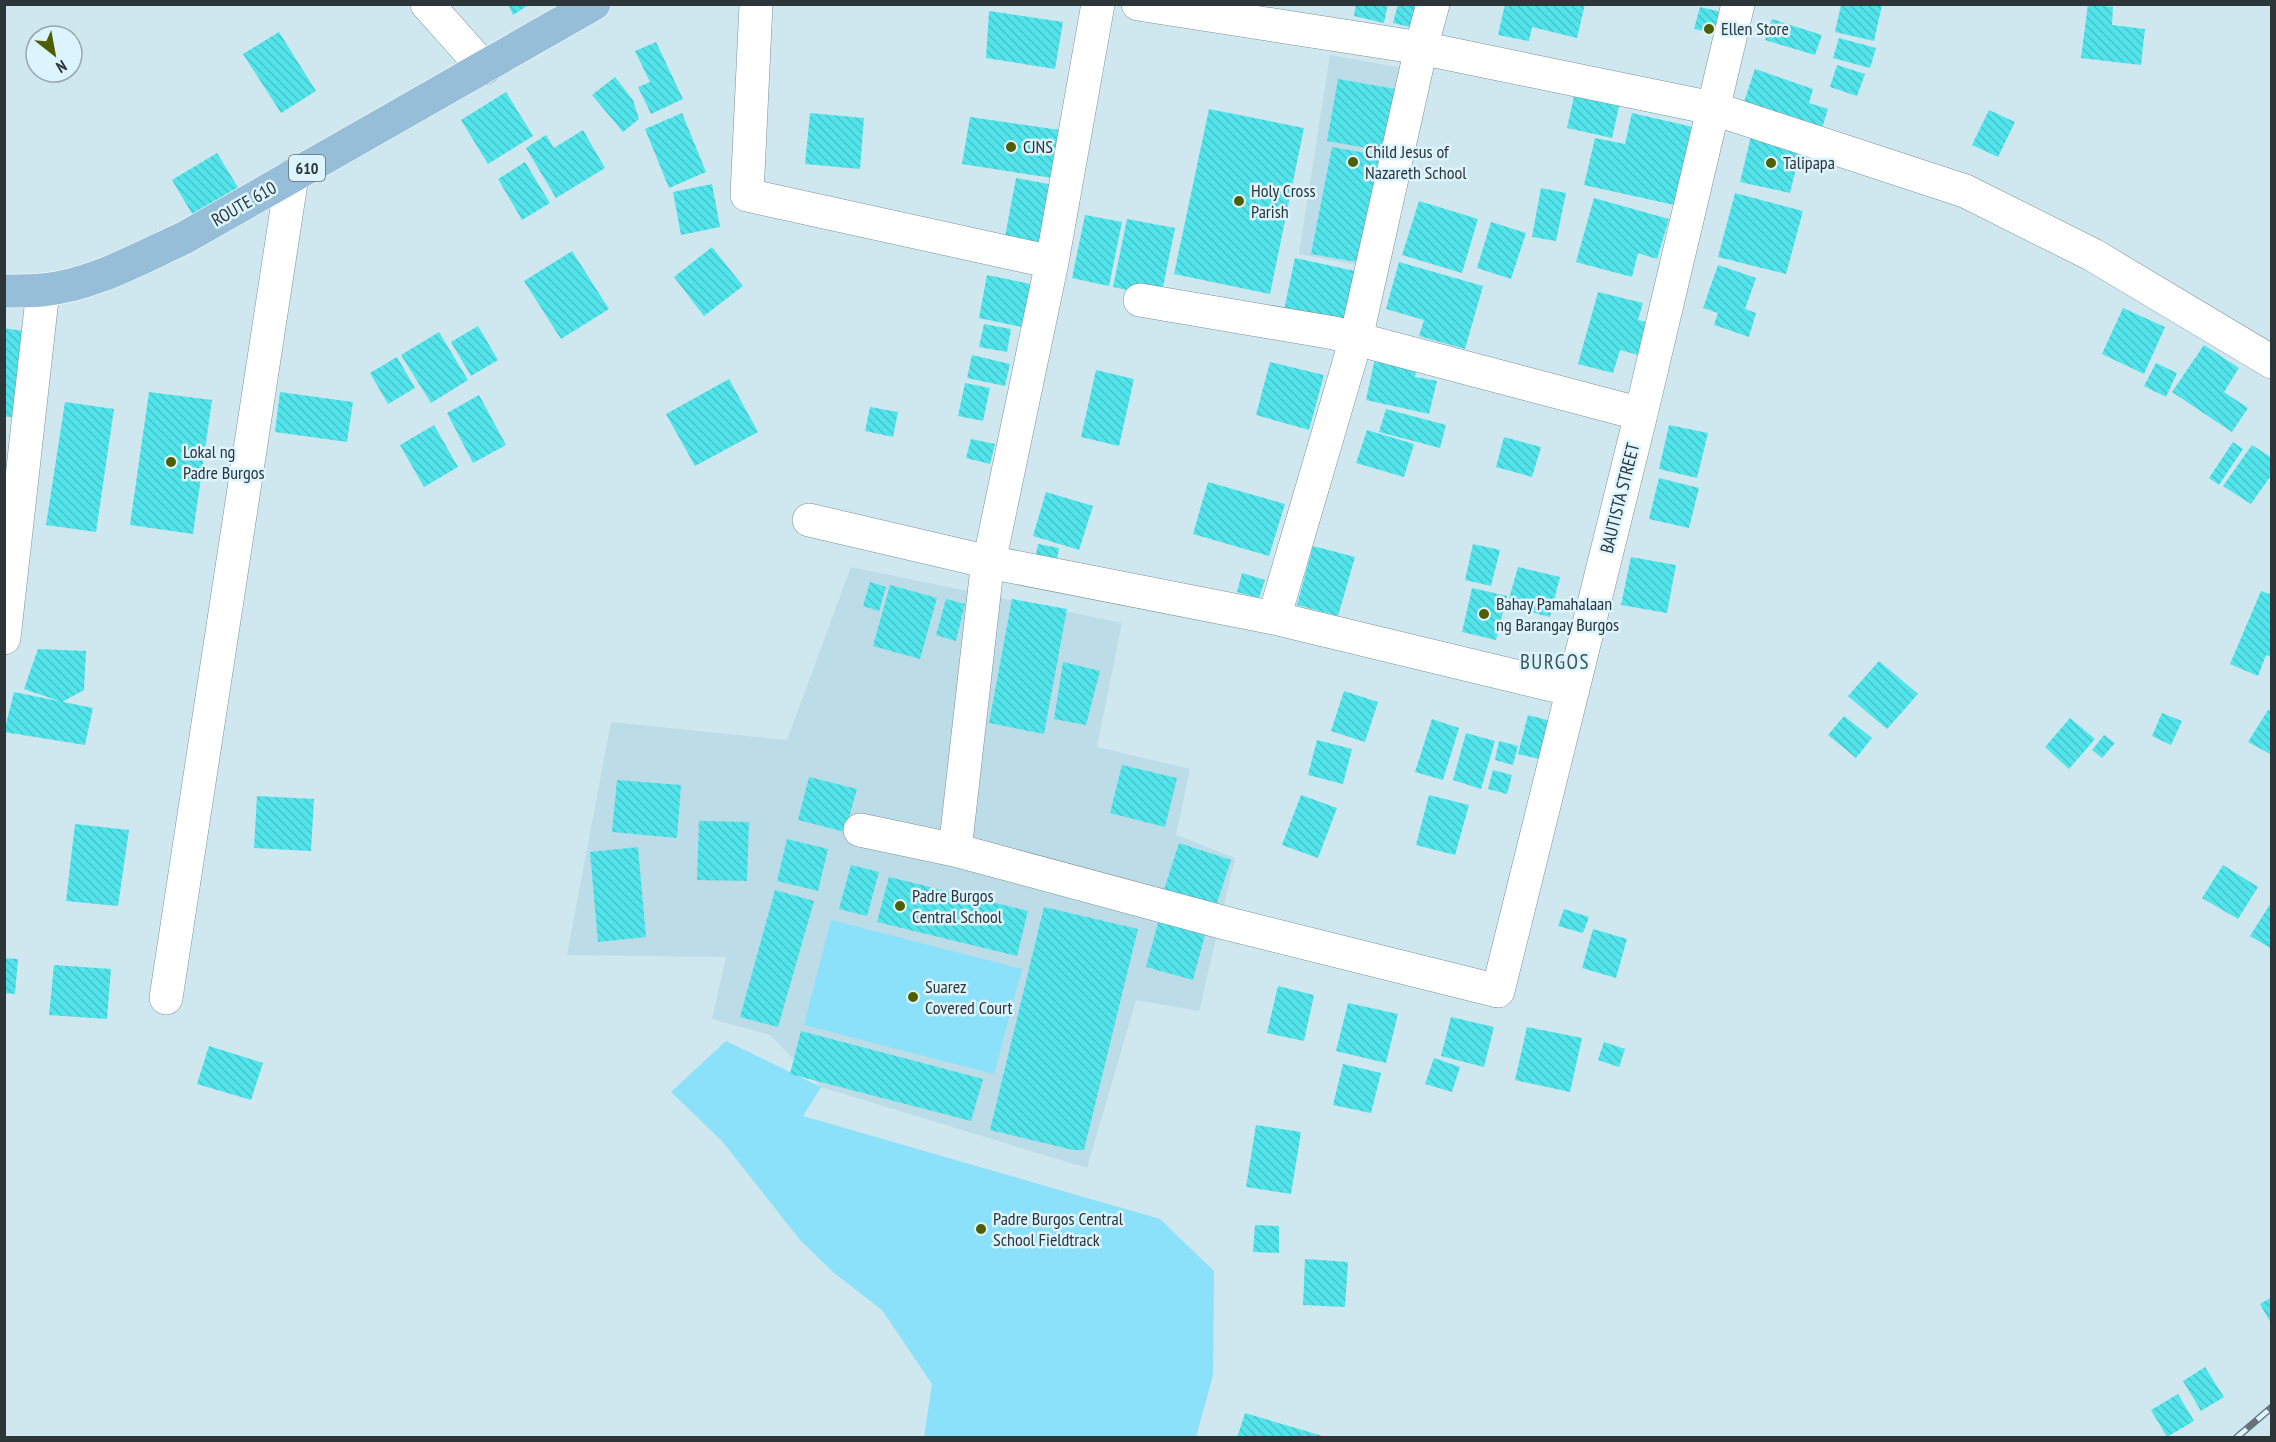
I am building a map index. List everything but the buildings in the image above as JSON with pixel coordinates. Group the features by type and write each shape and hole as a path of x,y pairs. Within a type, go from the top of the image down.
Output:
{"main road":[{"name":"ROUTE 610","path":"4,291 43,290 84,281 184,238 594,4"}],"street":[{"path":"427,4 484,68"},
{"path":"756,4 747,195 1052,262"},
{"path":"860,830 955,850 989,562 1052,262 1098,4"},
{"path":"1138,4 1421,48 1712,108 1965,191 2093,255 2271,362"},
{"path":"1274,618 1356,339 1421,48 1433,4"},
{"name":"BAUTISTA STREET","path":"955,850 1230,924 1498,991 1641,414 1738,4"},
{"path":"166,998 292,176"},
{"path":"4,638 43,290"},
{"path":"1140,300 1356,339 1641,414"},
{"path":"809,520 989,562 1274,618 1573,690"}],"shaded area":[{"name":"Child Jesus of Nazareth School","path":"1330,55 1414,70 1368,267 1299,254"},
{"name":"Padre Burgos Central School","path":"851,567 1122,623 1097,747 1190,769 1176,835 1235,858 1199,1011 1136,1000 1087,1168 821,1087 770,1035 712,1019 726,957 567,955 611,722 787,740"},
{"name":"Suarez Covered Court","path":"831,920 1022,969 994,1074 804,1025"},
{"name":"Padre Burgos Central School Fieldtrack","path":"726,1041 821,1087 803,1116 1160,1219 1214,1271 1213,1375 1196,1437 924,1437 932,1384 882,1310 834,1273 800,1240 722,1141 671,1092"}],"railway":[{"path":"2236,1438 2272,1407"}],"place":[{"name":"Ellen Store","path":"1709,29"},
{"name":"CJNS","path":"1011,147"},
{"name":"Child Jesus of Nazareth School","path":"1353,162"},
{"name":"Talipapa","path":"1771,163"},
{"name":"Holy Cross Parish","path":"1239,201"},
{"name":"Lokal ng Padre Burgos","path":"171,462"},
{"name":"Bahay Pamahalaan ng Barangay Burgos","path":"1484,614"},
{"name":"Padre Burgos Central School","path":"900,906"},
{"name":"Suarez Covered Court","path":"913,997"},
{"name":"Padre Burgos Central School Fieldtrack","path":"981,1229"}],"district":[{"name":"BURGOS","path":"1555,662"}]}
